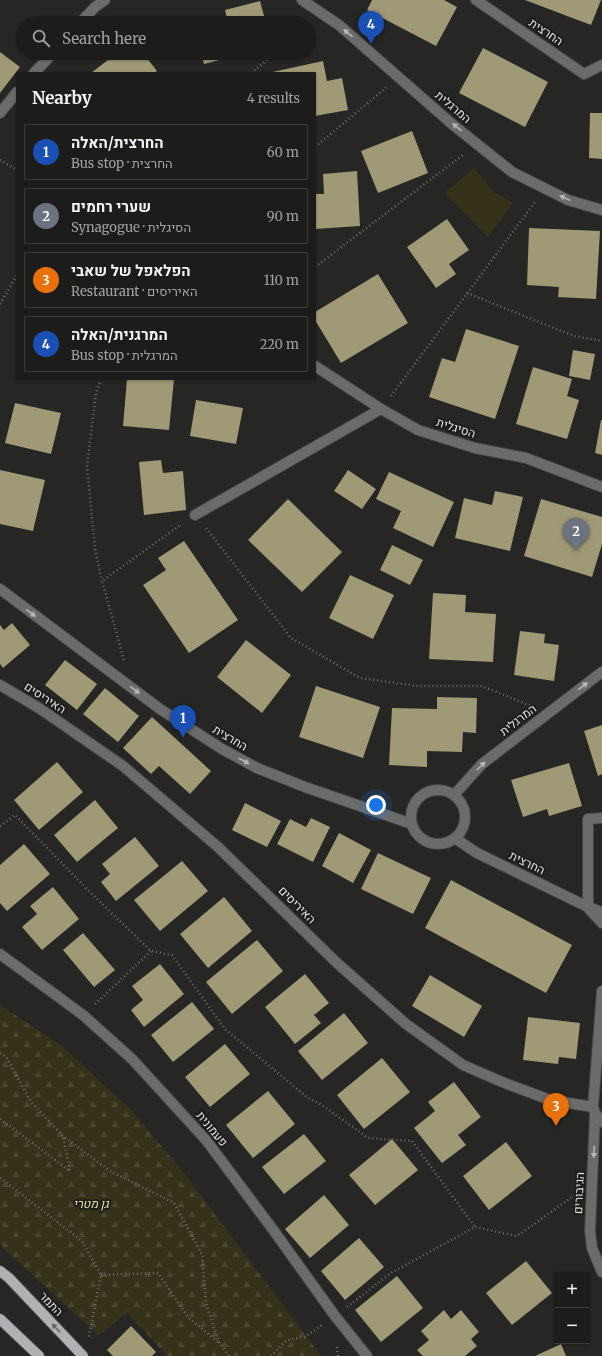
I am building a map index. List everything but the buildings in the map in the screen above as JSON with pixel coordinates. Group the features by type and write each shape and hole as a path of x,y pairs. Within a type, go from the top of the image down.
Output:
{"main road":[{"name":"התמר","path":"0,1271 9,1278 83,1356"},
{"path":"0,1319 39,1356"}],"street":[{"path":"87,16 104,0"},
{"name":"המרגלית","path":"302,0 339,25 452,124 512,172 568,200 602,210"},
{"name":"החרצית","path":"476,0 584,74 602,65"},
{"path":"35,72 46,60"},
{"path":"0,114 16,93"},
{"name":"הסיגלית","path":"316,367 381,409 418,430 475,448 526,458 602,487"},
{"path":"195,514 381,409"},
{"name":"החרצית","path":"0,589 160,709 216,745 257,768 305,787 412,824"},
{"name":"המרגלית","path":"454,795 482,764 602,672"},
{"name":"האיריסים","path":"0,685 39,708 123,766 218,847 336,963 406,1024 463,1065 502,1082 550,1100 594,1110"},
{"path":"436,790 446,791 454,795 461,802 465,811 465,820 462,832 456,839 440,845 430,844 422,840 415,832 412,824 411,814 414,805 428,792 436,790"},
{"path":"588,907 588,819 602,818"},
{"name":"החרצית","path":"456,839 476,853 588,907 602,912"},
{"name":"החרצית","path":"588,907 602,922"},
{"name":"פעמונית","path":"0,954 83,1015 132,1059 206,1140 335,1316 367,1356"},
{"name":"הגיבורים","path":"602,991 594,1110 590,1231 592,1248 602,1272"},
{"path":"594,1110 602,1122"},
{"path":"592,1248 602,1251"}],"path":[{"path":"253,72 268,60"},
{"path":"316,146 390,84"},
{"path":"316,266 477,144"},
{"path":"0,160 16,169"},
{"path":"381,409 545,188"},
{"path":"0,304 16,276"},
{"path":"467,293 574,336 602,341"},
{"path":"101,380 96,393 87,466 95,549 102,581 132,688"},
{"path":"102,581 195,514 291,638 360,678 417,686 482,686 549,712"},
{"path":"0,826 15,815 91,893 151,951 172,954 225,1029 308,1098 319,1103 368,1138 412,1141 475,1227"},
{"path":"83,1015 151,951"},
{"path":"0,1053 6,1057 31,1102 63,1136 110,1171 174,1203 202,1254 206,1304 219,1342"},
{"path":"0,1119 70,1171 63,1136"},
{"path":"0,1178 82,1241 101,1275 88,1341"},
{"path":"271,1356 287,1340 305,1337 391,1273 475,1227 517,1236 592,1183"},
{"path":"101,1275 158,1272 188,1317 219,1342 229,1356"}],"green space":[{"path":"474,168 494,192 513,203 488,237 445,193"},
{"name":"גן מטרי","path":"0,1005 62,1046 131,1110 184,1173 321,1356 167,1356 127,1312 99,1336 0,1245"}],"place":[{"name":"המרגנית/האלה","path":"371,44"},
{"name":"שערי רחמים","path":"576,551"},
{"name":"החרצית/האלה","path":"183,738"},
{"name":"הפלאפל של שאבי","path":"556,1126"}]}
